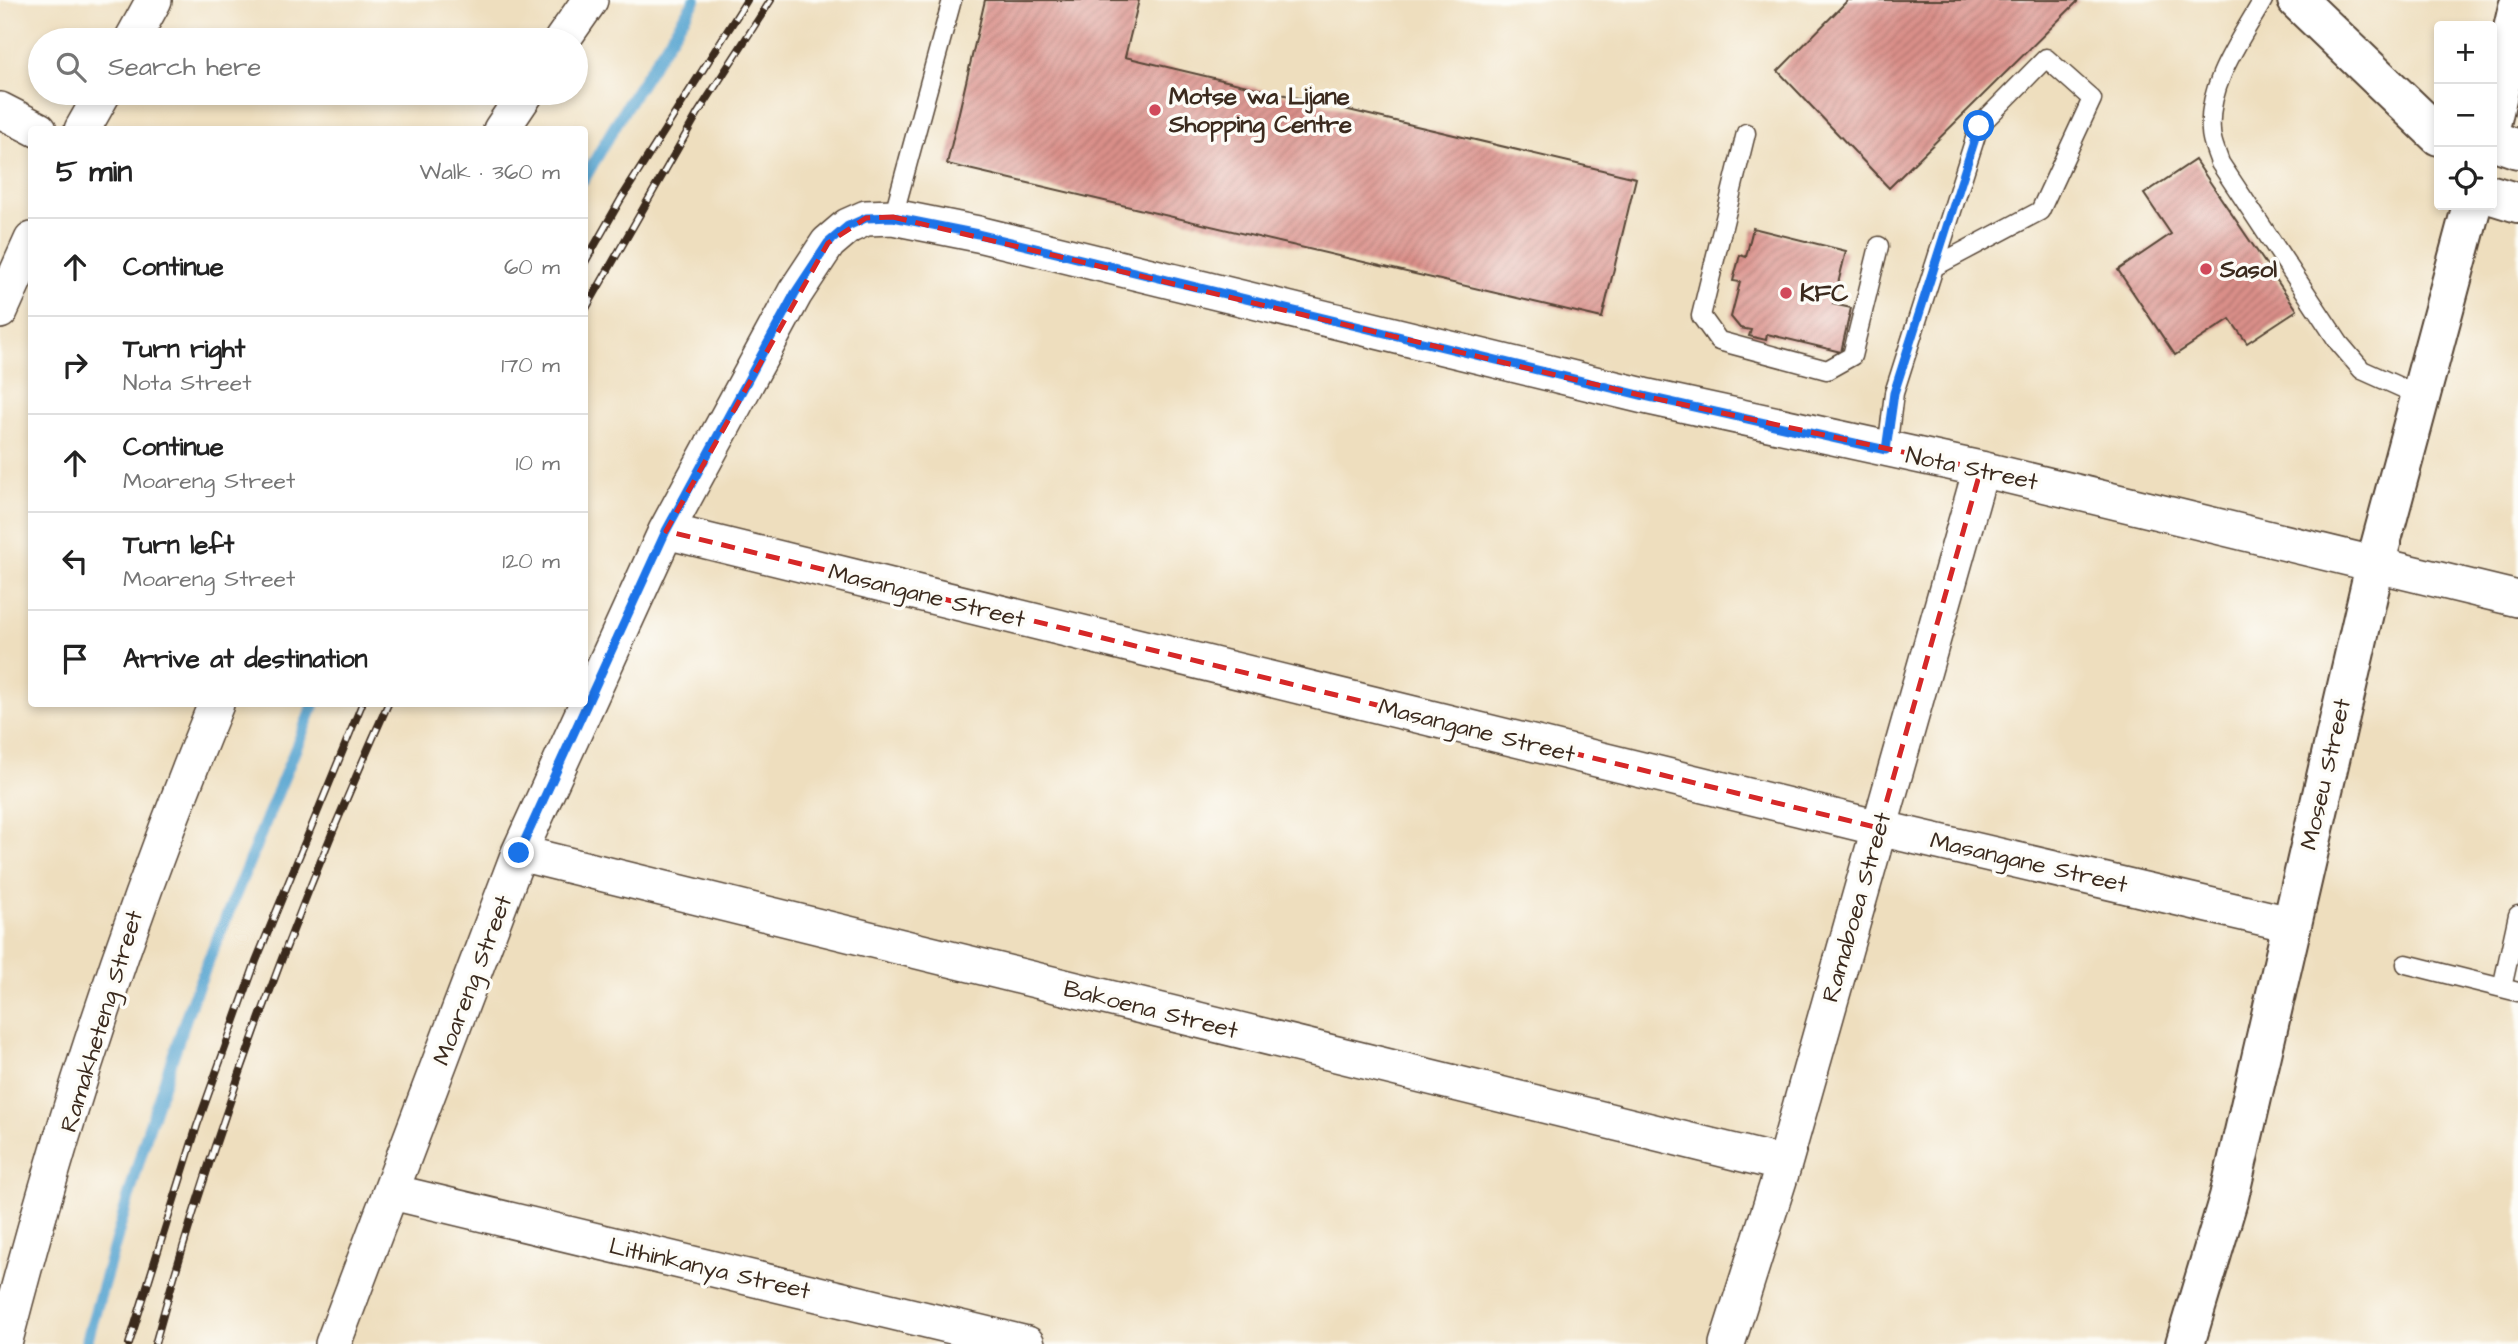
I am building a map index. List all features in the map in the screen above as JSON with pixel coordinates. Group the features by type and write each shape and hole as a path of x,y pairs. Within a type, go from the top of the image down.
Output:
{"street":[{"path":"139,28 154,0"},
{"path":"570,28 590,0"},
{"path":"2297,0 2434,131"},
{"path":"2497,98 2518,7"},
{"path":"84,126 96,105"},
{"path":"504,126 518,105"},
{"path":"0,110 31,126"},
{"path":"2497,142 2518,149"},
{"path":"2497,197 2518,203"},
{"name":"Moseu Street","path":"2185,1344 2229,1197 2375,565 2471,210"},
{"name":"Nota Street","path":"893,217 978,234 1644,396 1981,469 2518,599"},
{"name":"Moareng Street","path":"588,702 666,531 795,293 828,243 848,226 866,218 893,217"},
{"path":"0,312 28,249"},
{"name":"Ramaboea Street","path":"1727,1344 1784,1164 1981,469"},
{"name":"Masangane Street","path":"666,531 1879,828 2290,924"},
{"name":"Ramakheteng Street","path":"4,1344 124,941 163,834 215,707"},
{"name":"Moareng Street","path":"333,1344 519,853 586,707"},
{"name":"Bakoena Street","path":"519,853 1784,1164"},
{"name":"Lithinkanya Street","path":"392,1192 1027,1344"}],"lane":[{"path":"893,217 952,0"},
{"path":"2263,0 2227,62 2212,108 2211,133 2220,163 2339,343 2362,370 2420,396"},
{"path":"1886,450 1894,393 1934,267 1979,126 2046,58 2092,99 2039,211 1934,267"},
{"path":"1746,133 1702,316 1720,341 1827,370 1852,356 1879,246"},
{"path":"2406,964 2510,990 2518,915"}],"highlighted area":[{"path":"893,217 1644,396 1981,469 1879,828 666,531 828,243 866,218"}],"building":[{"name":"Motse wa Lijane Shopping Centre","path":"985,0 1139,0 1125,57 1636,178 1602,318 947,164"},
{"path":"1848,0 2079,0 1889,188 1778,71"},
{"path":"2195,160 2297,310 2247,343 2230,319 2175,355 2118,270 2171,234 2144,194"},
{"name":"KFC","path":"1753,228 1846,251 1833,304 1851,308 1841,352 1767,334 1766,340 1749,336 1751,330 1740,328 1731,317 1740,282 1733,281 1740,255 1746,257"}],"waterway":[{"path":"588,172 626,107 695,0"},
{"path":"86,1344 148,1130 191,1003 313,707"}],"railway":[{"path":"588,257 621,199 747,0"},
{"path":"588,305 698,113 771,0"},
{"path":"129,1344 197,1126 256,961 361,707"},
{"path":"155,1344 178,1262 259,1020 321,861 387,707"}],"place":[{"name":"Motse wa Lijane Shopping Centre","path":"1155,110"},
{"name":"Sasol","path":"2206,269"},
{"name":"KFC","path":"1786,293"}],"route":[{"path":"519,853 666,531 795,293 828,243 848,226 866,218 893,217 978,234 1644,396 1886,450 1894,393 1979,126"}]}
